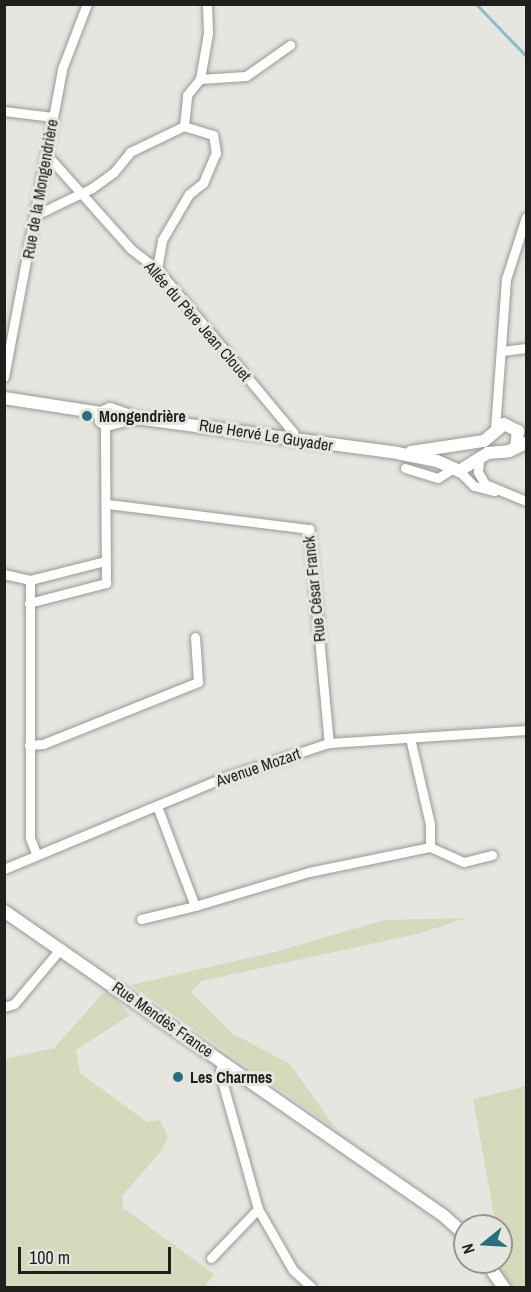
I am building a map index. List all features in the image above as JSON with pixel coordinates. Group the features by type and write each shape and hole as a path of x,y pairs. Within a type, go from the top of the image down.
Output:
{"street":[{"name":"Rue de la Mongendrière","path":"4,377 38,214 62,69 87,4"},
{"path":"184,126 187,95 200,80 208,33 207,4"},
{"path":"200,80 246,76 290,45"},
{"path":"4,111 53,117"},
{"path":"38,214 81,193 114,172 130,152 184,126 213,135 216,153 203,183 189,194 162,240 157,269"},
{"name":"Allée du Père Jean Clouet","path":"47,155 131,249 157,269 293,432 294,439"},
{"path":"501,451 494,445 494,431 500,397 506,279 523,238 526,217"},
{"path":"502,351 526,348"},
{"path":"405,468 438,478 453,468 521,445 518,429 500,397"},
{"name":"Rue Hervé Le Guyader","path":"4,398 109,418 136,418 397,453 453,468"},
{"path":"29,603 106,583 109,418"},
{"name":"Rue Hervé Le Guyader","path":"397,453 484,441 494,431 518,429"},
{"path":"452,446 446,453 453,468 474,486 526,501"},
{"path":"479,460 479,477 496,491"},
{"name":"Rue César Franck","path":"108,504 309,529 329,743"},
{"path":"4,574 30,580 105,561"},
{"path":"30,580 28,745 30,838 36,853"},
{"path":"28,745 43,744 198,682 195,637"},
{"name":"Avenue Mozart","path":"4,869 36,853 223,778 329,743 526,730"},
{"path":"410,738 429,824 430,847"},
{"path":"157,806 195,906"},
{"path":"141,919 195,906 309,872 430,847 464,862 492,855"},
{"name":"Rue Mendès France","path":"4,911 61,948 444,1216 453,1225"},
{"path":"4,1007 14,1004 61,948"},
{"path":"223,1062 220,1071 224,1088 258,1209 293,1270 312,1287"},
{"path":"211,1258 258,1209"},
{"path":"495,1274 504,1287"}],"green space":[{"path":"466,918 421,933 202,981 191,992 233,1034 290,1064 336,1129 131,985 275,952 384,920"},
{"path":"107,989 130,1015 76,1050 80,1073 147,1122 160,1120 168,1136 162,1150 122,1196 123,1208 214,1274 204,1287 5,1287 4,1059 54,1048"},
{"path":"526,1086 526,1287 513,1287 503,1274 513,1274 513,1214 494,1214 473,1099"}],"waterway":[{"path":"476,4 526,56"}],"place":[{"name":"Mongendrière","path":"87,416"},
{"name":"Les Charmes","path":"178,1077"}]}
